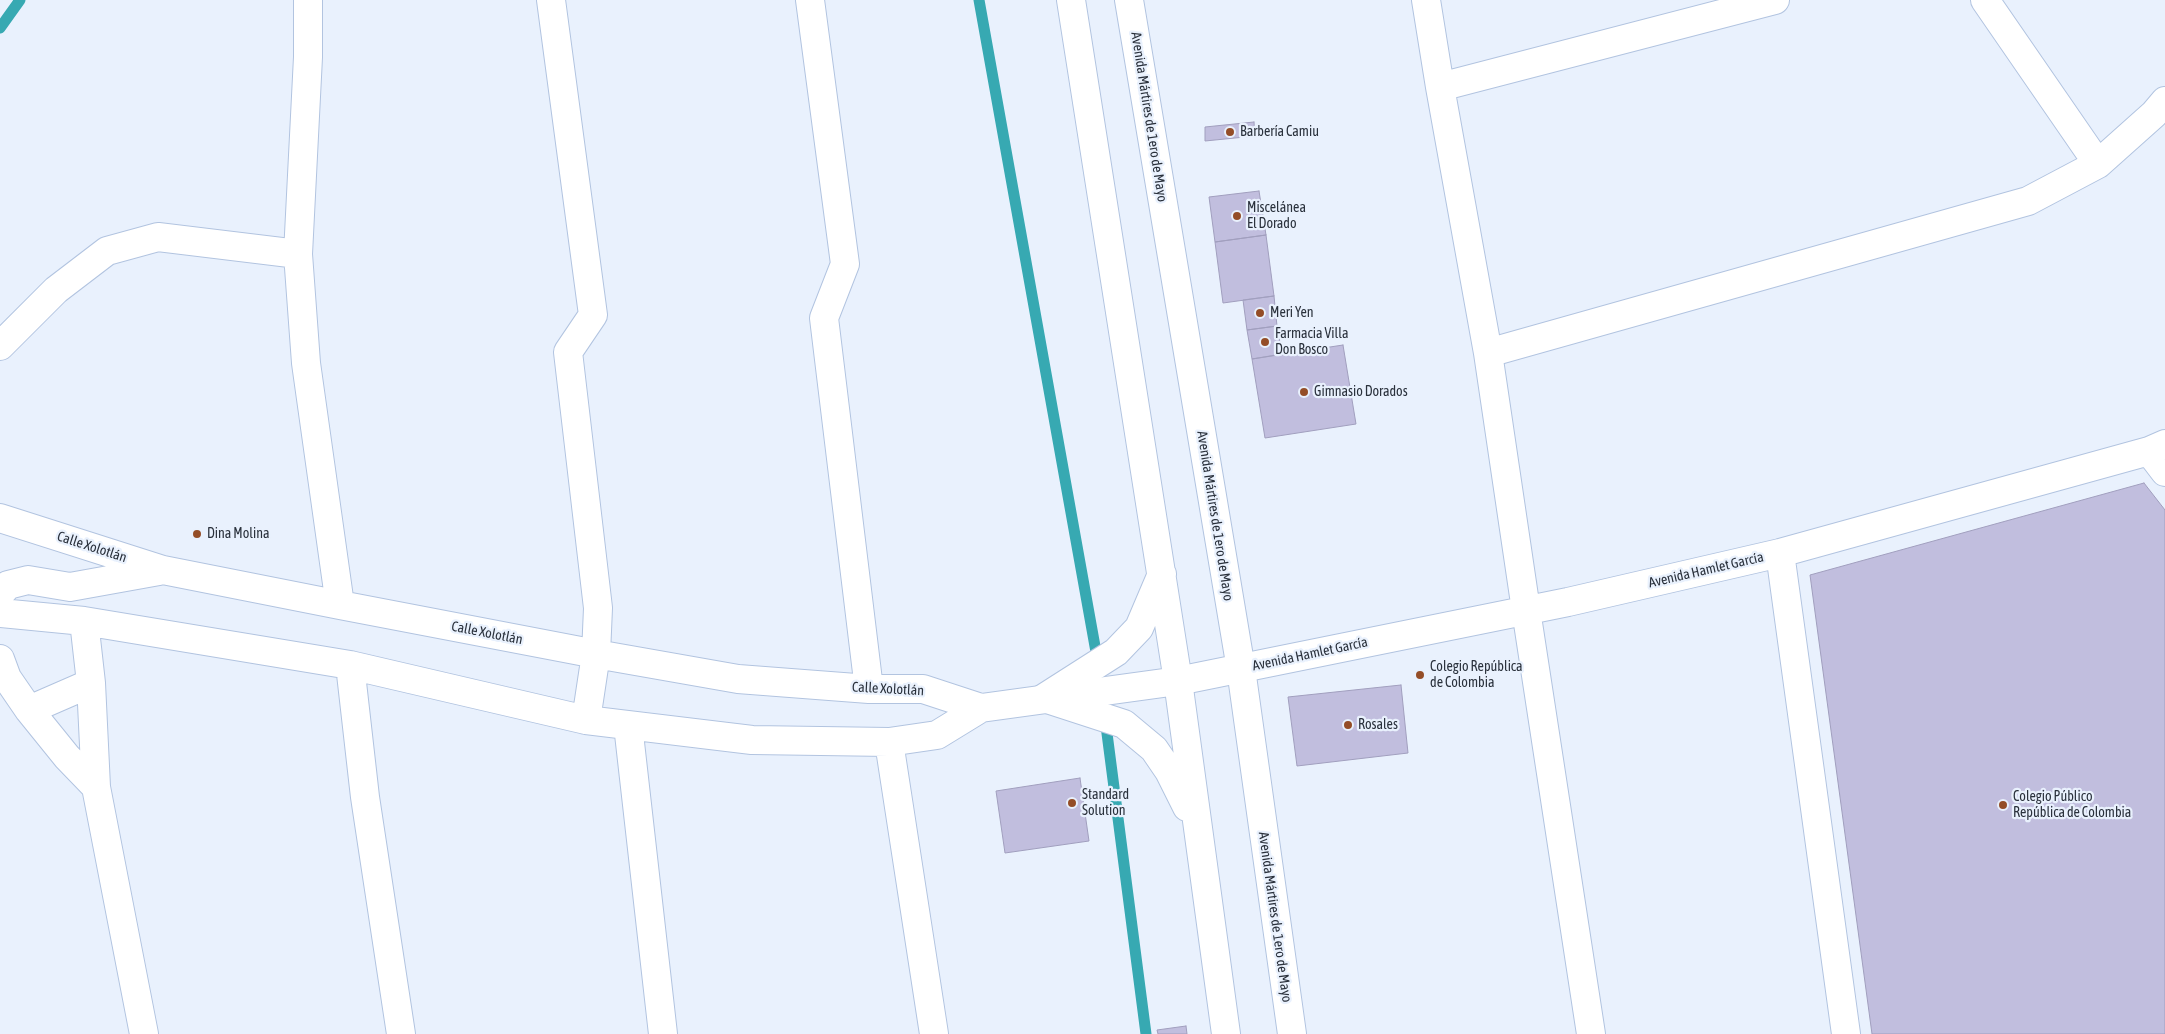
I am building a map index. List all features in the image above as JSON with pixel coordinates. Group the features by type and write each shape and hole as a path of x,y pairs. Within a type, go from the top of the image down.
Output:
{"street":[{"path":"308,0 308,57 298,254 306,363 340,605"},
{"path":"551,0 593,315 568,352 598,608 596,654 586,720"},
{"path":"810,0 845,264 824,318 869,689"},
{"path":"1071,0 1162,574 1226,1034"},
{"name":"Avenida Mártires de 1ero de Mayo","path":"1129,0 1241,669 1292,1034"},
{"path":"1426,0 1488,353 1591,1034"},
{"path":"1440,87 1775,0"},
{"path":"1985,0 2098,164"},
{"path":"1488,353 2028,201 2098,164 2154,114 2165,101"},
{"path":"0,346 56,290 107,251 158,237 298,254"},
{"name":"Avenida Hamlet García","path":"1241,669 1568,602 1780,553 2160,456"},
{"name":"Calle Xolotlán","path":"0,518 163,570 340,605 738,679 869,689 923,689 981,708"},
{"path":"1780,553 1846,1034"},
{"path":"0,594 8,585 28,580 70,587 163,570"},
{"path":"1090,693 1116,652 1139,628 1162,574"},
{"name":"Calle Xolotlán","path":"0,613 84,621 350,665 586,720 752,740 889,742 937,735 981,708 1044,698"},
{"path":"84,621 91,683 96,787 144,1034"},
{"path":"0,659 7,678 29,710 67,758 96,787"},
{"path":"350,665 364,797 402,1034"},
{"path":"1044,698 1178,681 1241,669"},
{"path":"29,710 91,683"},
{"path":"1044,698 1090,693 1154,749 1169,772 1197,829"},
{"path":"628,726 662,1034"},
{"path":"889,742 934,1034"}],"building":[{"name":"Barbería Camiu","path":"1254,122 1255,136 1205,141 1205,127"},
{"name":"Miscelánea El Dorado","path":"1259,191 1266,235 1215,242 1209,197"},
{"path":"1266,235 1274,296 1223,303 1215,242"},
{"name":"Meri Yen","path":"1274,296 1277,326 1247,330 1243,300"},
{"name":"Farmacia Villa Don Bosco","path":"1277,326 1282,354 1252,359 1247,330"},
{"name":"Gimnasio Dorados","path":"1343,345 1356,424 1265,438 1252,359"},
{"name":"Colegio Público República de Colombia","path":"2144,483 2165,510 2165,1034 1872,1034 1810,575"},
{"name":"Rosales","path":"1401,685 1408,753 1297,766 1288,697"},
{"path":"1080,778 1089,841 1005,853 996,791"},
{"path":"1186,1026 1187,1034 1158,1034 1157,1030"}],"waterway":[{"path":"0,28 20,0"},
{"path":"979,0 1098,663"},
{"path":"1105,718 1146,1034"}],"place":[{"name":"Barbería Camiu","path":"1230,132"},
{"name":"Miscelánea El Dorado","path":"1237,216"},
{"name":"Meri Yen","path":"1260,313"},
{"name":"Farmacia Villa Don Bosco","path":"1265,342"},
{"name":"Gimnasio Dorados","path":"1304,392"},
{"name":"Dina Molina","path":"197,534"},
{"name":"Colegio República de Colombia","path":"1420,675"},
{"name":"Rosales","path":"1348,725"},
{"name":"Standard Solution","path":"1072,803"},
{"name":"Colegio Público República de Colombia","path":"2003,805"}]}
